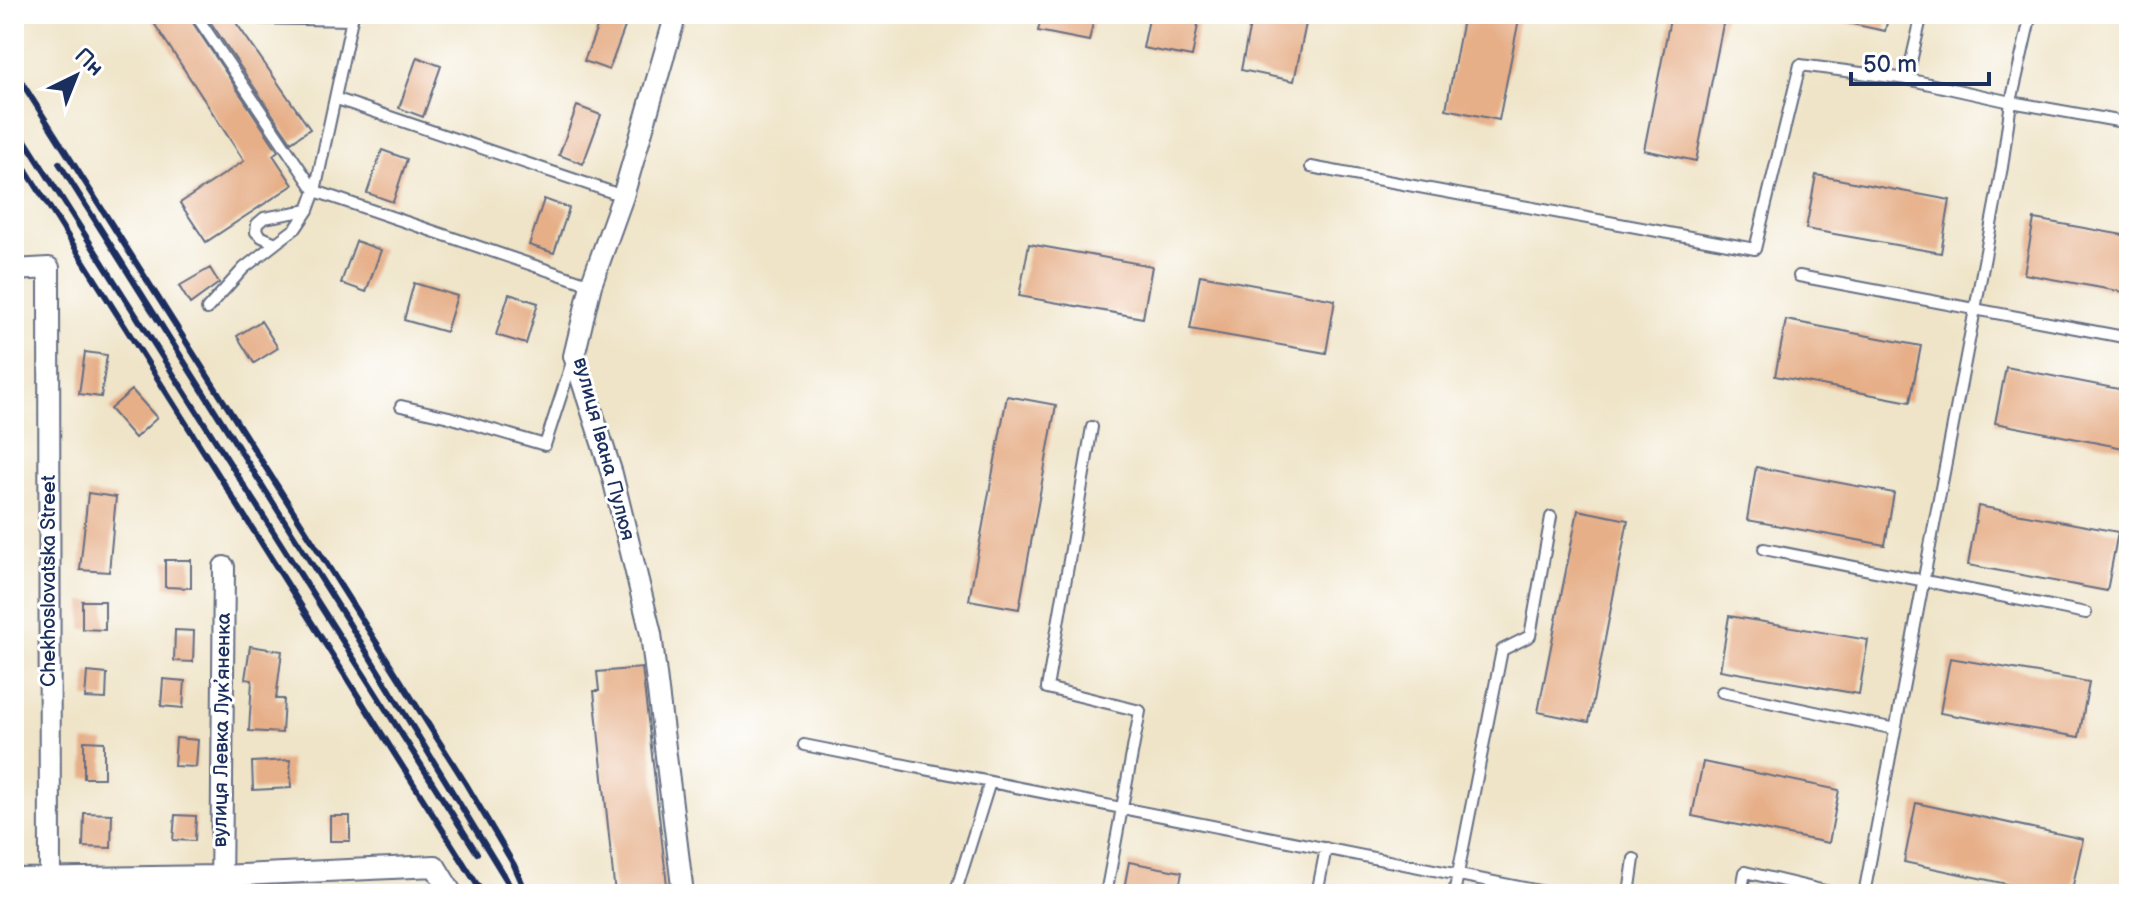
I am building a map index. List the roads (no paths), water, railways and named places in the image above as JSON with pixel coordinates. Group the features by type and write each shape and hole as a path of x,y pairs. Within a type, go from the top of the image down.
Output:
{"street":[{"name":"вулиця Івана Пулюя","path":"676,14 623,196 591,285 574,356 612,474 651,634 683,894"},
{"name":"Chekhoslovatska Street","path":"14,270 49,268 50,886"},
{"name":"вулиця Левка Лукʼяненка","path":"221,885 224,567"},
{"path":"14,879 50,886 221,885 435,866 452,894"}],"lane":[{"path":"195,14 315,191 591,285"},
{"path":"1907,79 1922,14"},
{"path":"1864,894 2002,167 2011,102 2031,14"},
{"path":"207,309 244,268 296,228 308,210 337,99 353,17 253,18"},
{"path":"1311,167 1755,249 1800,65 1907,79 2129,123"},
{"path":"337,99 623,196"},
{"path":"276,243 256,232 257,224 264,218 308,210"},
{"path":"1799,276 2129,338"},
{"path":"401,406 545,445 574,356"},
{"path":"1092,427 1047,688 1140,711 1106,894"},
{"path":"1454,894 1502,650 1530,636 1551,517"},
{"path":"1764,549 2086,613"},
{"path":"1722,692 1895,729"},
{"path":"804,745 1555,894"},
{"path":"955,894 990,782"},
{"path":"1317,894 1326,848"},
{"path":"1629,894 1634,859"},
{"path":"1741,894 1745,872 1838,894"}],"railway":[{"path":"14,70 466,784 514,865 527,894"},
{"path":"14,123 477,853"},
{"path":"14,151 483,894"},
{"path":"59,163 347,620 515,894"}]}
